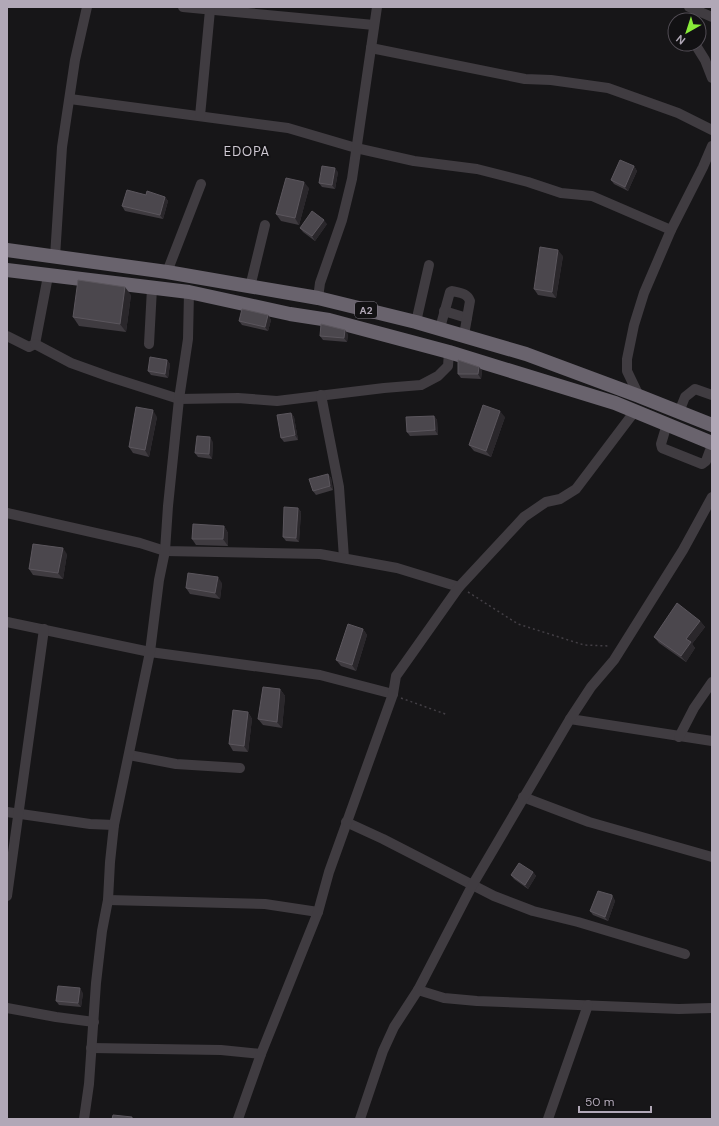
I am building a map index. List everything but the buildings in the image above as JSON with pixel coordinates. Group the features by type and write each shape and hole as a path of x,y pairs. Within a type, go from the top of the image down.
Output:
{"highway":[{"name":"A2","path":"7,250 167,272 318,298 416,322 526,354 712,425"},
{"name":"A2","path":"7,270 189,292 290,314 329,320 449,352 615,403 712,444"}],"street":[{"path":"55,257 62,147 75,60 87,7"},
{"path":"184,7 374,25"},
{"path":"318,298 320,283 342,220 352,178 377,7"},
{"path":"689,7 712,17"},
{"path":"200,116 210,10"},
{"path":"371,48 525,79 551,80 608,88 678,113 712,130"},
{"path":"700,52 712,78"},
{"path":"70,99 288,128 356,148 414,161 477,169 528,182 561,193 592,196 672,230"},
{"path":"639,396 627,371 630,340 644,293 712,146"},
{"path":"167,272 201,184"},
{"path":"250,287 265,224"},
{"path":"416,322 429,265"},
{"path":"35,344 48,276"},
{"path":"149,344 152,288"},
{"path":"440,328 450,292 452,291 464,294 470,301 464,336"},
{"path":"84,1119 89,1084 89,1060 94,1022 96,983 102,931 108,900 114,824 150,652 159,580 165,551 168,506 188,339 189,292"},
{"path":"444,311 467,318"},
{"path":"7,336 29,347 35,344"},
{"path":"35,344 71,363 180,399 238,398 277,401 421,385 438,376 448,366 449,352"},
{"path":"680,412 685,397 695,389 712,395"},
{"path":"321,395 339,487 344,558"},
{"path":"238,1119 261,1054 318,912 329,872 346,822 393,694 396,676 459,587 524,517 546,502 560,499 576,489 635,411"},
{"path":"667,424 661,444 662,448 702,464 706,462 712,444"},
{"path":"360,1119 380,1058 394,1027 418,990 473,884 570,719 591,688 614,660 653,600 712,497"},
{"path":"7,513 140,543 165,551 320,554 397,568 459,587"},
{"path":"7,622 150,652 320,675 393,694"},
{"path":"7,896 44,629"},
{"path":"679,737 694,708 712,682"},
{"path":"570,719 712,741"},
{"path":"129,755 176,764 240,768"},
{"path":"523,797 589,822 712,857"},
{"path":"7,812 90,824 114,824"},
{"path":"346,822 473,884 494,896 534,911 586,924 685,954"},
{"path":"108,900 265,904 318,912"},
{"path":"418,990 444,998 477,1001 712,1008"},
{"path":"548,1119 588,1005"},
{"path":"7,1008 94,1022"},
{"path":"91,1048 221,1050 261,1054"}],"path":[{"path":"459,587 518,624 584,645 622,646"},
{"path":"393,694 448,715"}],"district":[{"name":"EDOPA","path":"247,151"}]}
